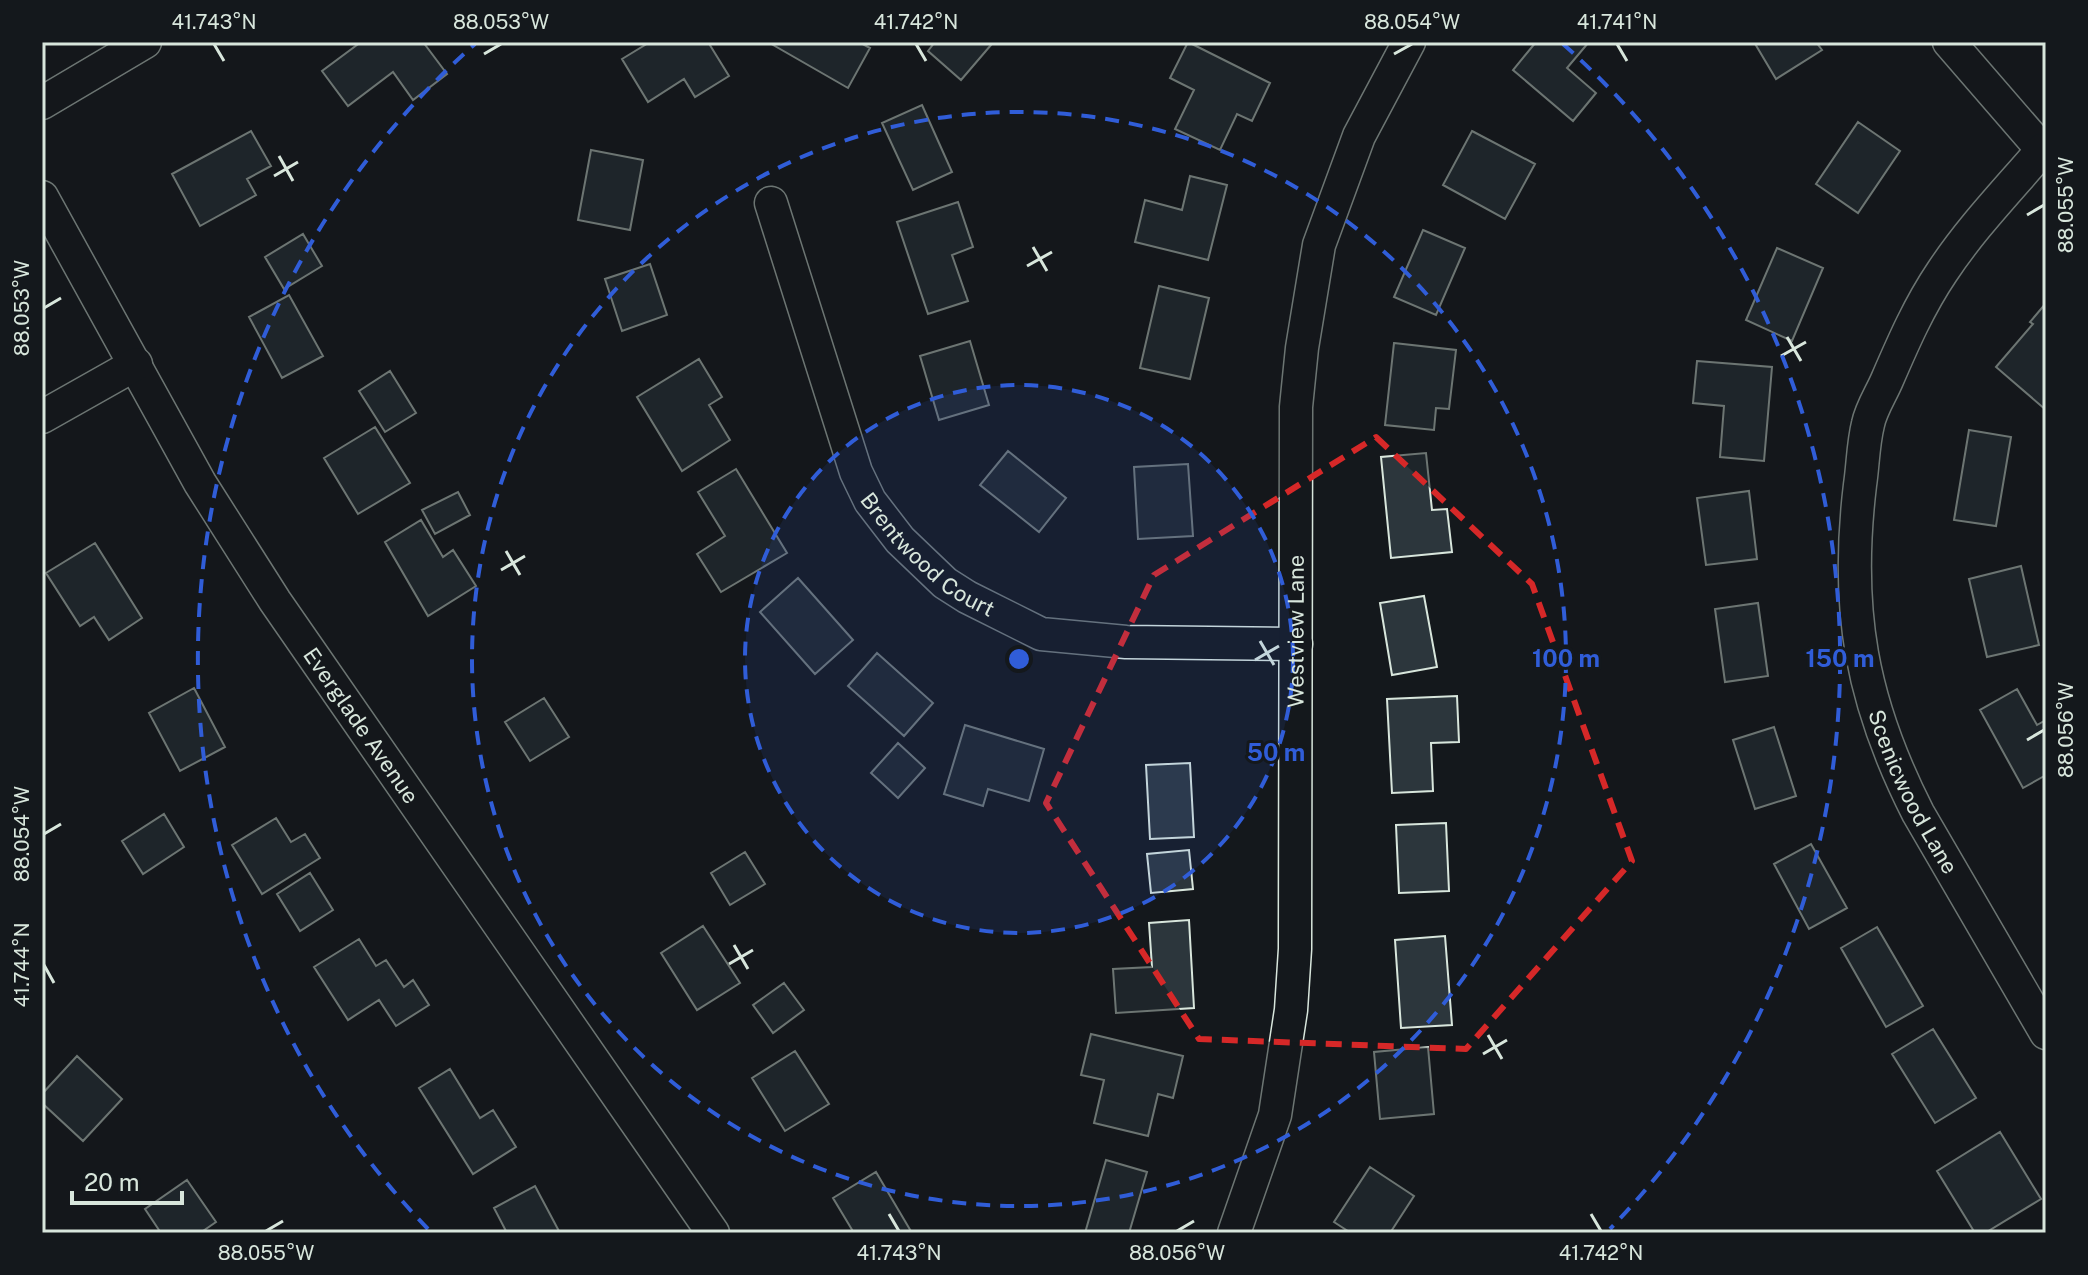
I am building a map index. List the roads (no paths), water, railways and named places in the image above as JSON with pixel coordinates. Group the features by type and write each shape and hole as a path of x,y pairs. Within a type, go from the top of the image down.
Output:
{"street":[{"path":"42,103 145,42"},
{"name":"Westview Lane","path":"1234,1233 1275,1115 1291,1010 1295,949 1296,407 1302,348 1319,245 1359,136 1409,42"},
{"path":"1949,42 2044,152"},
{"name":"Scenicwood Lane","path":"2044,152 1971,232 1941,274 1913,322 1868,422 1854,535 1853,580 1858,635 1866,675 1878,721 1899,777 2046,1033"},
{"name":"Everglade Avenue","path":"42,197 200,483 275,601 713,1233"},
{"name":"Brentwood Court","path":"771,203 856,472 870,501 900,540 945,583 1041,634 1126,642 1296,644"},
{"path":"42,417 136,364"}]}
